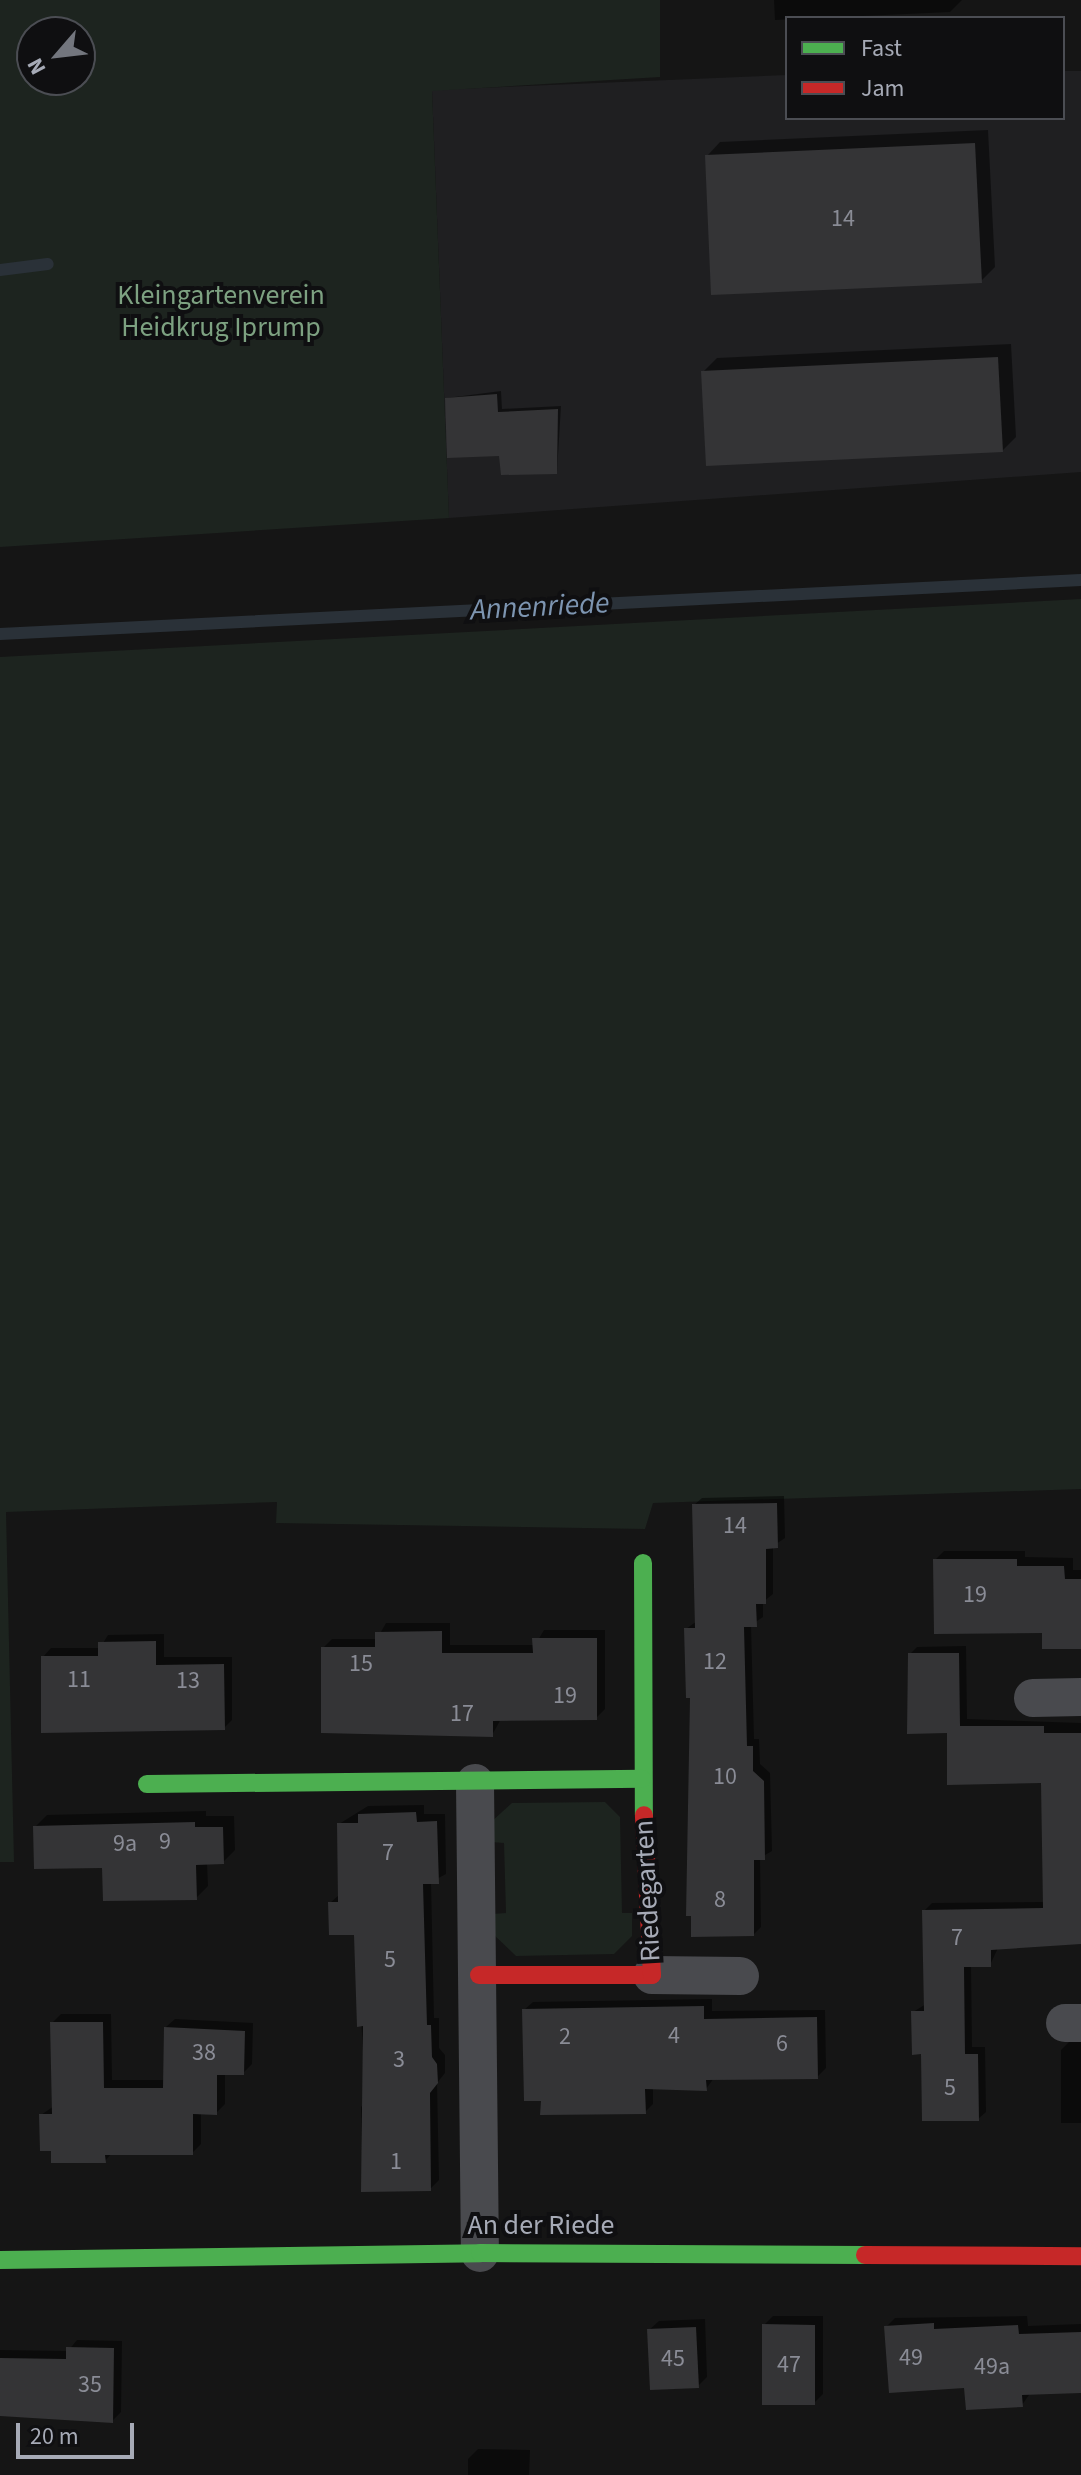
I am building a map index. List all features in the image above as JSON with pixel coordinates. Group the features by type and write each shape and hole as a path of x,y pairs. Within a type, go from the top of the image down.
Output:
{"street":[{"name":"Riedegarten","path":"479,1975 652,1975 642,1779 643,1563"},
{"path":"1033,1698 1081,1697"},
{"name":"Riedegarten","path":"147,1784 642,1779"},
{"path":"475,1783 480,2253"},
{"path":"652,1975 740,1976"},
{"name":"An der Riede","path":"0,2260 480,2253 1081,2256"}],"shaded area":[{"path":"1065,71 1081,71 1081,472 449,518 432,90 785,75 785,120 1065,120"}],"green space":[{"name":"Kleingartenverein Heidkrug Iprump","path":"0,0 660,0 660,77 432,91 449,518 0,547"},
{"path":"1081,599 1081,1489 653,1503 645,1529 276,1523 277,1502 6,1512 14,1862 0,1862 0,657"},
{"path":"605,1802 620,1817 622,1913 632,1913 632,1936 614,1954 516,1956 493,1934 492,1914 506,1913 504,1843 491,1842 491,1822 512,1803"}],"building":[{"path":"975,143 982,283 711,295 705,155"},
{"path":"998,357 1003,452 706,466 701,371"},
{"path":"497,394 498,412 558,409 557,474 501,475 499,456 447,458 445,398"},
{"path":"777,1503 778,1548 766,1549 766,1604 756,1604 757,1627 744,1627 747,1746 753,1746 753,1771 764,1781 765,1860 754,1860 754,1936 691,1937 691,1916 686,1916 690,1698 686,1698 684,1628 695,1628 692,1504"},
{"path":"933,1559 1017,1559 1017,1566 1064,1566 1065,1579 1081,1579 1081,1649 1042,1649 1042,1633 934,1634"},
{"path":"442,1631 442,1653 533,1653 532,1638 597,1638 597,1720 493,1721 493,1737 321,1733 321,1647 375,1647 375,1632"},
{"path":"156,1641 156,1665 224,1664 225,1730 41,1733 41,1656 98,1656 98,1642"},
{"path":"908,1653 959,1653 960,1726 1044,1726 1044,1733 1081,1733 1081,1944 991,1950 991,1967 964,1967 965,2054 978,2054 979,2121 922,2121 921,2054 912,2055 911,2011 924,2011 922,1910 1043,1908 1041,1783 947,1785 947,1733 907,1734"},
{"path":"416,1812 417,1822 437,1821 439,1884 423,1884 427,2025 431,2025 432,2057 437,2064 438,2083 430,2093 431,2191 361,2192 363,2026 357,2027 354,1935 329,1935 328,1902 338,1902 337,1823 358,1823 358,1814"},
{"path":"195,1822 195,1827 223,1827 224,1864 196,1865 197,1900 103,1901 102,1868 34,1869 33,1826"},
{"path":"704,2006 704,2019 817,2017 818,2079 706,2080 707,2091 645,2089 646,2114 540,2115 541,2101 524,2101 522,2009"},
{"path":"50,2022 103,2022 104,2088 163,2088 164,2027 245,2031 244,2075 217,2075 217,2115 193,2114 193,2155 105,2155 106,2163 51,2163 51,2151 40,2151 39,2114 52,2114"},
{"path":"934,2323 934,2329 1018,2325 1019,2334 1081,2332 1081,2393 1022,2395 1023,2407 966,2410 964,2388 889,2393 884,2326"},
{"path":"762,2324 815,2325 815,2405 762,2405"},
{"path":"696,2327 699,2388 650,2390 647,2329"},
{"path":"66,2347 114,2348 113,2423 0,2416 0,2358 66,2359"}],"waterway":[{"path":"0,270 48,264"},
{"name":"Annenriede","path":"0,634 1081,580"}],"traffic: fast":[{"path":"643,1563 644,1815"},
{"path":"147,1784 642,1779"},
{"path":"0,2260 480,2253 865,2255"}],"traffic: jam":[{"path":"479,1975 652,1975 644,1815"},
{"path":"865,2255 1081,2256"}]}
